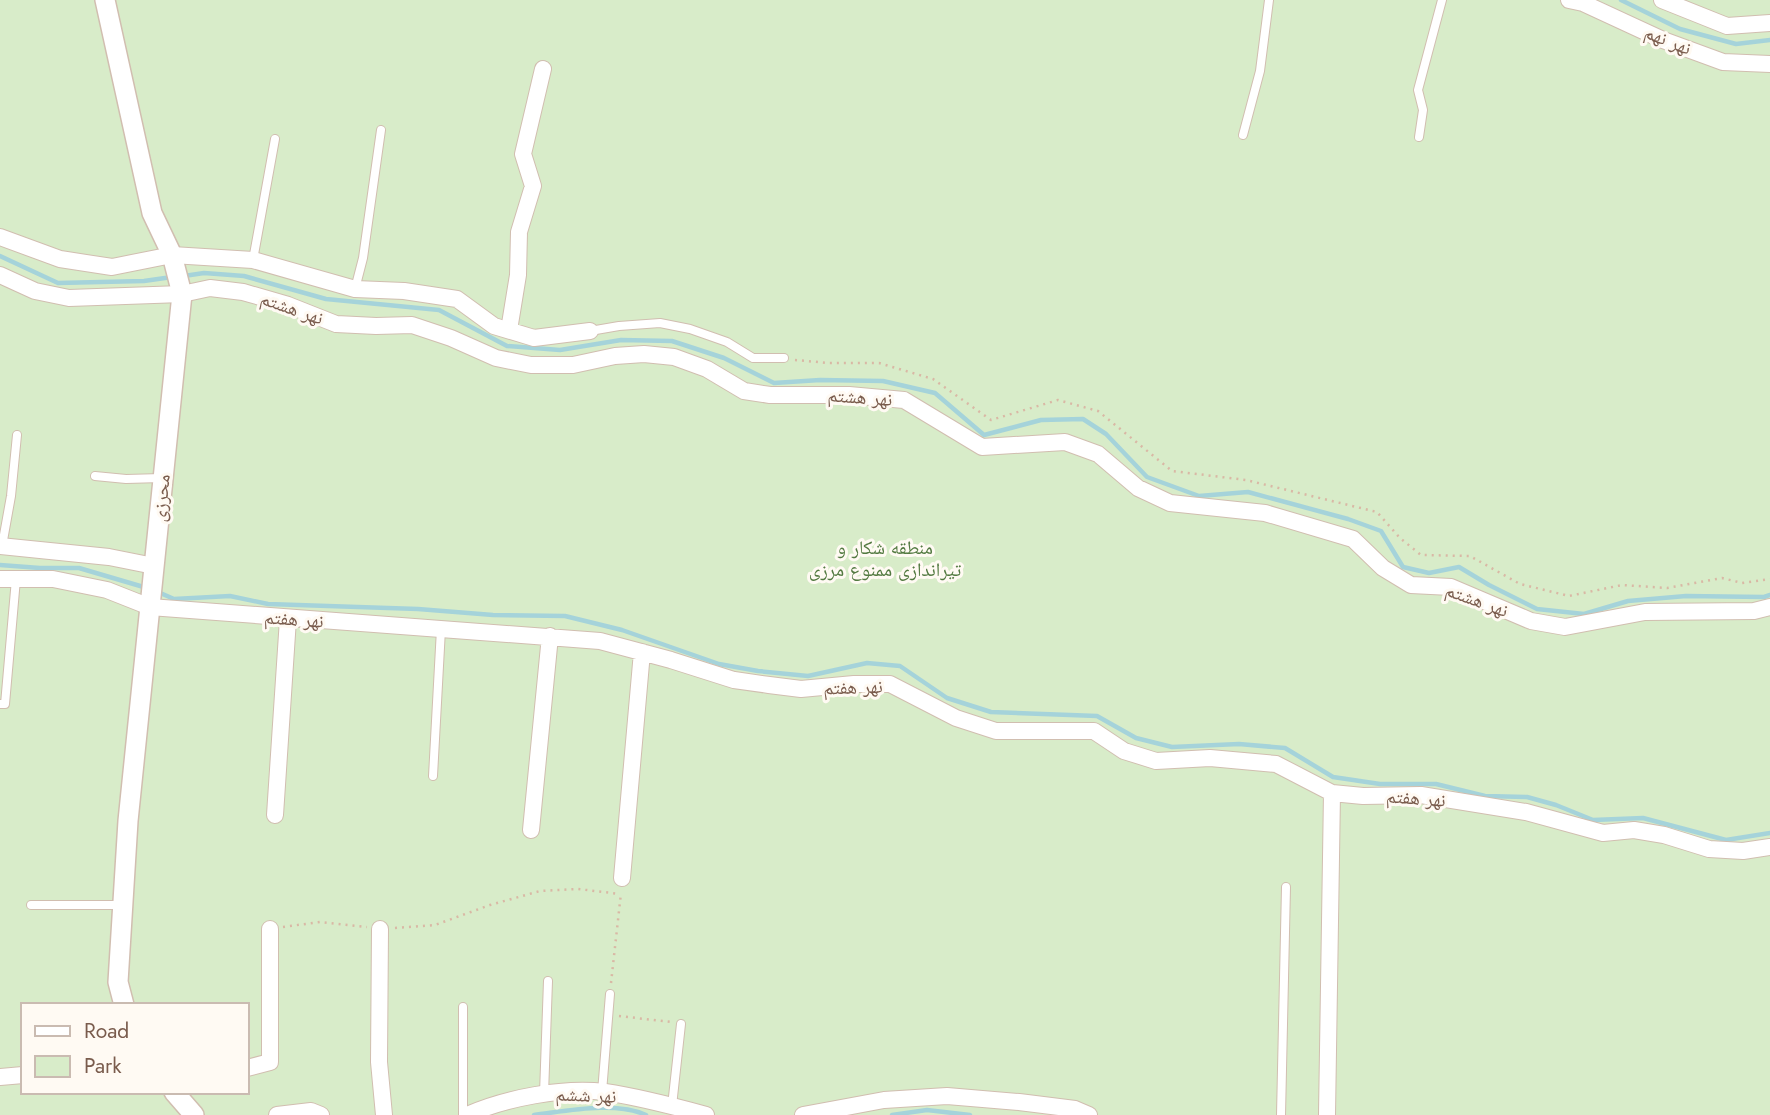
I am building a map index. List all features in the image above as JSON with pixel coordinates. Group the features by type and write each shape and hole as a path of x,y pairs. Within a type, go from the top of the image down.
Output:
{"street":[{"name":"محرزی","path":"105,0 152,212 173,260 181,289 128,821 118,982 123,1003"},
{"name":"نهر نهم","path":"1569,0 1723,62 1770,64"},
{"path":"1662,0 1727,26 1770,23"},
{"path":"509,330 518,275 519,232 533,186 523,154 543,69"},
{"path":"0,237 60,259 112,267 173,260 253,260 355,289 404,291 457,299 494,326 534,338 590,331"},
{"name":"نهر هشتم","path":"2,281 69,298 181,289 210,288 243,292 288,305 336,324 412,325 451,338 496,358 531,365 573,365 615,356 644,354 674,357 707,369 744,391 770,395 849,395 904,400 982,447 1065,442 1098,454 1138,488 1170,503 1265,513 1353,540 1383,568 1411,585 1451,587 1531,621 1565,627 1645,612 1754,611 1770,607"},
{"path":"1,546 109,557 152,589"},
{"name":"نهر هفتم","path":"8,579 52,579 107,590 152,589 288,619 600,641 734,680 801,690 855,684 890,684 956,718 996,731 1094,731 1124,751 1156,761 1210,758 1276,765 1332,793 1363,796 1421,795 1526,812 1603,833 1634,830 1664,835 1709,849 1743,851 1770,847"},
{"path":"275,815 288,619"},
{"path":"531,830 550,636"},
{"path":"621,886 642,652"},
{"path":"1327,1115 1332,793"},
{"path":"248,1068 270,1062 270,929"},
{"path":"380,929 379,1062 384,1115"},
{"path":"0,1077 21,1076"},
{"name":"نهر ششم","path":"465,1115 495,1102 544,1094 602,1092 706,1115"},
{"path":"176,1094 194,1115"},
{"path":"803,1115 884,1100 947,1096 1074,1109 1089,1115"},
{"path":"277,1115 311,1111 321,1115"}],"lane":[{"path":"1243,135 1260,71 1269,0"},
{"path":"1419,137 1423,110 1418,90 1442,0"},
{"path":"355,289 363,258 381,130"},
{"path":"253,260 275,139"},
{"path":"590,331 660,323 690,329 727,342 753,358 784,358"},
{"path":"1,546 17,435"},
{"path":"95,475 126,480 163,478"},
{"path":"0,704 5,704 8,579"},
{"path":"433,776 441,629"},
{"path":"1281,1115 1286,887"},
{"path":"31,905 122,905"},
{"path":"544,1094 548,981"},
{"path":"602,1092 610,994"},
{"path":"463,1007 465,1115"},
{"path":"672,1106 681,1024"}],"path":[{"path":"784,358 829,363 879,363 933,379 990,420 1058,400 1098,411 1172,471 1247,480 1377,512 1400,538 1420,555 1470,556 1520,584 1569,596 1622,585 1667,588 1722,578 1742,583 1770,579"},
{"path":"270,929 320,922 380,929 435,925 540,891 621,886 610,994"},
{"path":"608,1015 681,1024"}],"green space":[{"name":"منطقه شکار و تیراندازی ممنوع مرزی","path":"0,0 1770,0 1770,1115 0,1115"}],"waterway":[{"path":"1621,0 1680,29 1736,44 1770,40"},
{"path":"0,256 58,283 144,281 172,277"},
{"path":"184,276 204,273 244,276 326,299 439,310 507,346 560,350 621,340 672,341 724,358 774,383 820,380 883,381 935,393 984,435 1041,420 1083,419 1106,434 1147,477 1199,496 1248,492 1348,519 1381,531 1403,567 1429,573 1459,567 1537,609 1584,614 1628,601 1686,596 1770,595"},
{"path":"0,565 79,568 147,588"},
{"path":"158,592 174,599 230,596 268,604 565,616 622,630 719,664 808,676 867,663 900,666 947,698 991,712 1097,716 1136,738 1172,747 1239,744 1285,748 1333,777 1380,784 1436,784 1485,796 1527,797 1593,820 1643,818 1726,840 1770,833"},
{"path":"534,1115 606,1108 646,1115"},
{"path":"892,1115 927,1110 970,1115"}]}
